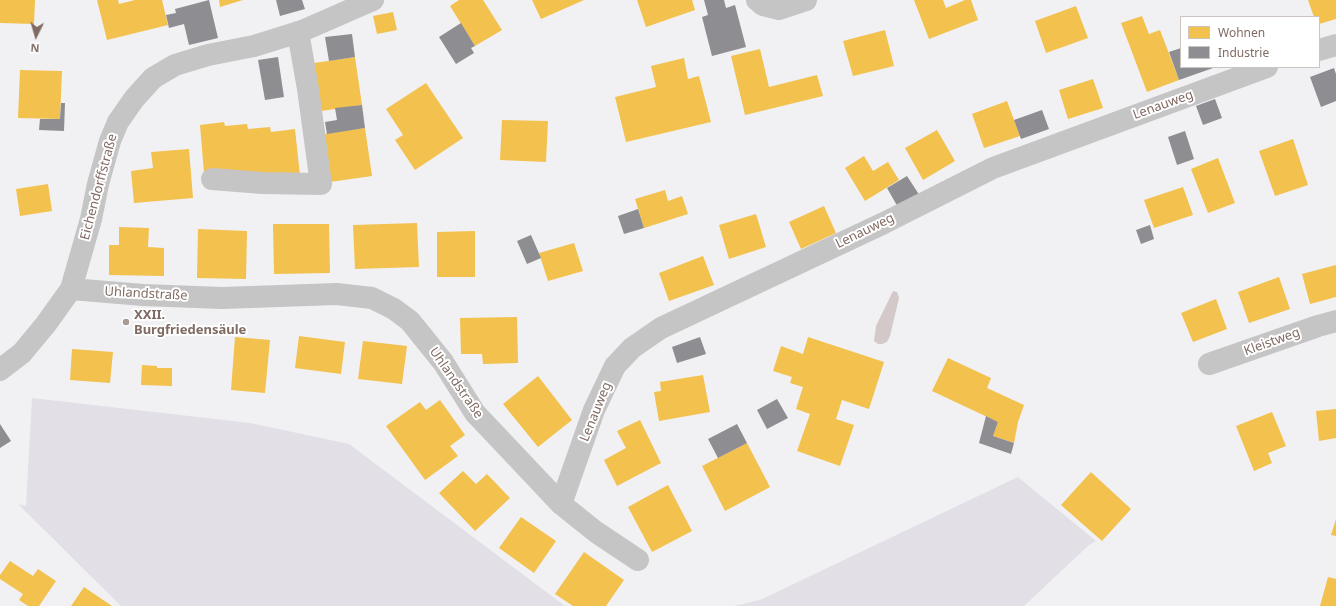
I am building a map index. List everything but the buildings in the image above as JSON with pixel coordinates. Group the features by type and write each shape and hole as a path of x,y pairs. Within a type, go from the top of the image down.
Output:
{"street":[{"name":"Eichendorffstraße","path":"0,370 22,353 46,324 71,289 91,219 98,184 110,141 118,122 134,99 153,78 175,65 208,55 254,46 298,32 373,0"},
{"path":"757,0 763,5 779,9 806,0"},
{"path":"212,179 262,183 321,184 308,89 298,32"},
{"path":"1320,50 1336,45"},
{"name":"Lenauweg","path":"561,504 594,410 615,366 632,348 661,328 884,223 993,168 1264,68"},
{"name":"Uhlandstraße","path":"71,289 143,295 222,298 338,294 372,298 394,309 410,321 443,362 475,413 561,504 596,532 638,560"},
{"name":"Kleistweg","path":"1209,364 1336,321"}],"shaded area":[{"path":"893,291 897,292 899,298 890,336 887,342 878,344 874,341 876,326"},
{"path":"32,398 250,423 349,444 565,606 121,606 18,504 26,506"},
{"path":"1018,477 1096,541 1089,545 1024,606 734,606 760,600"}],"place":[{"name":"XXII. Burgfriedensäule","path":"126,322"}]}
